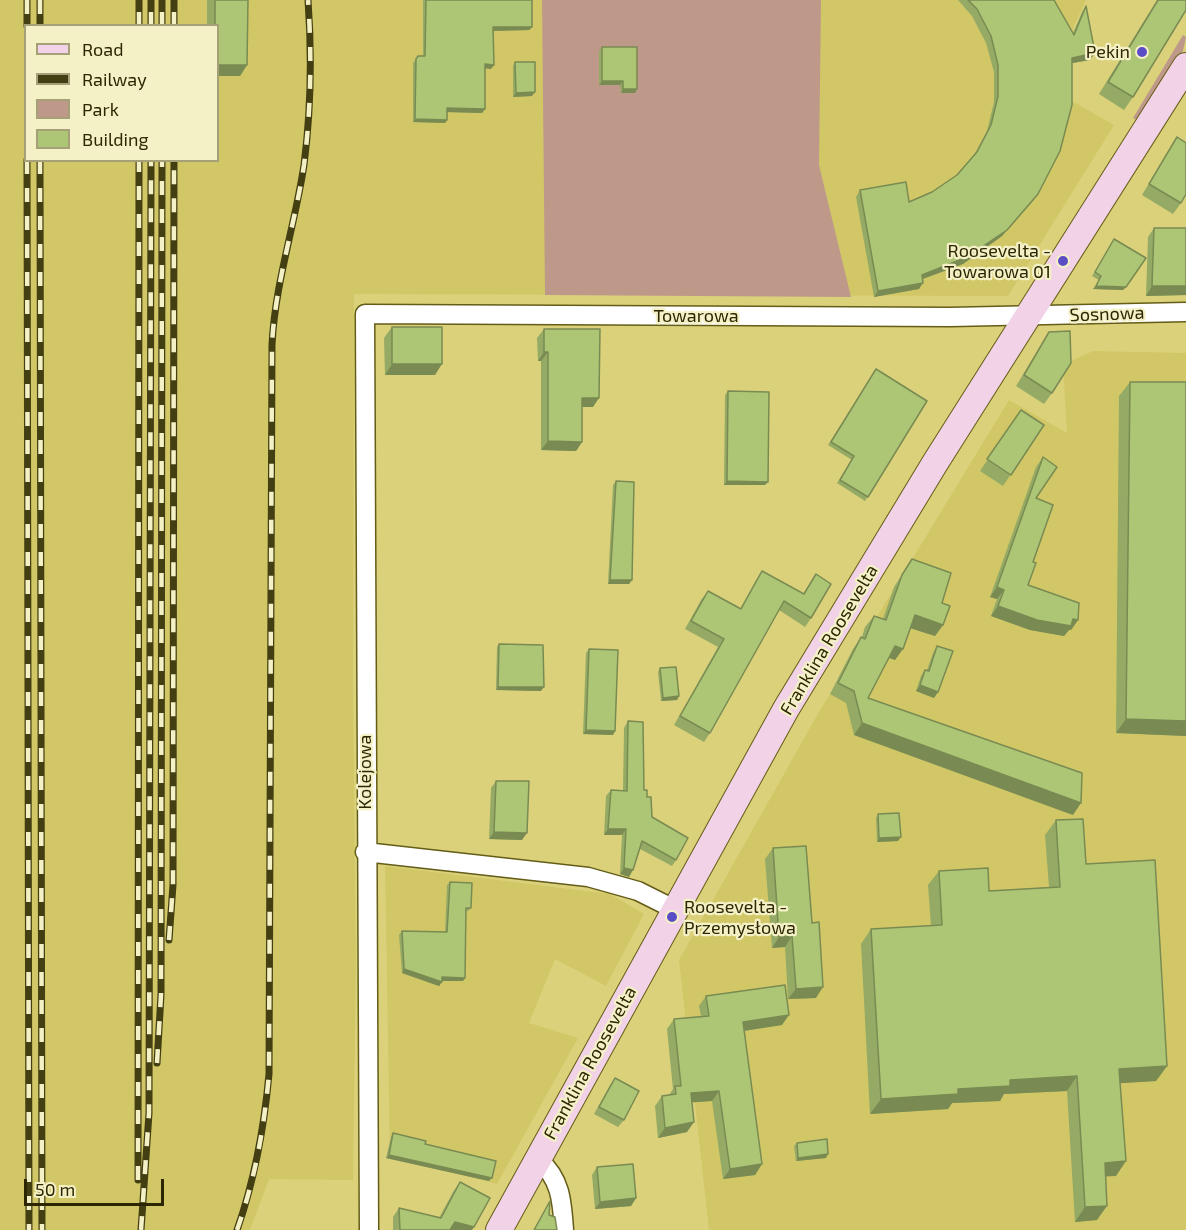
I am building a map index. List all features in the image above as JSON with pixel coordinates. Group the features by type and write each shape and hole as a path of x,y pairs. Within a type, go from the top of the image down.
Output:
{"street":[{"name":"Franklina Roosevelta","path":"499,1230 786,709 935,463 1028,316 1179,91 1186,66"},
{"name":"Sosnowa","path":"1028,316 1186,312"},
{"name":"Towarowa","path":"365,314 1028,316"},
{"name":"Kolejowa","path":"365,314 365,852 369,1230"},
{"path":"365,852 588,877 638,891 676,910"},
{"path":"538,1159 555,1178 561,1191 564,1230"}],"shaded area":[{"path":"0,0 1086,0 1073,28 1079,62 1067,63 1067,98 1114,125 1008,296 354,294 353,682 356,960 353,1180 269,1179 250,1230 0,1230"},
{"path":"1093,351 1186,353 1186,1230 709,1230 679,960 819,712 1009,400 1067,433 1063,365"},
{"path":"385,866 610,894 644,914 606,986 555,959 529,1023 578,1038 497,1184 390,1157"}],"green space":[{"path":"542,0 821,0 819,165 851,297 545,295"},
{"path":"1183,35 1186,37 1183,51 1139,121 1133,118"}],"building":[{"path":"215,0 248,0 247,65 219,65 219,24 215,24"},
{"path":"426,0 532,0 532,27 493,27 494,65 485,64 485,109 447,108 447,120 415,119 416,59 418,56 425,56"},
{"path":"968,0 1054,0 1074,35 1086,6 1095,53 1072,58 1072,105 1060,151 1038,194 1007,230 967,257 922,275 923,283 878,291 860,190 906,182 909,202 932,192 957,175 977,152 991,125 998,96 998,65 991,36 977,9"},
{"name":"Pekin","path":"1158,0 1186,0 1186,10 1133,97 1108,82"},
{"path":"602,47 637,47 637,89 623,89 623,81 602,81"},
{"path":"515,62 535,62 535,92 516,93"},
{"path":"1177,137 1186,143 1186,194 1181,203 1149,184"},
{"path":"1154,228 1186,228 1186,286 1152,286"},
{"path":"1114,239 1146,258 1126,287 1096,286 1101,276 1095,272"},
{"path":"392,327 442,327 442,364 392,364"},
{"path":"544,329 600,329 599,398 582,398 582,442 548,441 548,352 544,352"},
{"path":"1070,331 1071,363 1052,393 1024,375 1049,332"},
{"path":"876,369 927,401 868,497 840,480 854,456 831,442"},
{"path":"1130,382 1186,382 1186,721 1126,719"},
{"path":"728,391 769,392 768,482 727,481"},
{"path":"1021,410 1044,425 1011,475 987,459"},
{"path":"1043,457 1057,467 1036,498 1053,505 1033,562 1036,563 1028,585 1079,603 1078,620 1073,619 1071,626 1037,620 998,606 1004,590 997,587"},
{"path":"616,481 634,482 632,580 610,580"},
{"path":"912,559 951,573 942,603 950,606 943,625 915,615 903,649 895,646 868,698 1082,773 1081,803 862,723 854,691 838,683 861,637 865,639 874,616 886,620 902,575"},
{"path":"762,571 804,594 816,574 831,584 811,618 784,601 710,733 680,716 724,639 691,621 708,591 741,609"},
{"path":"499,644 543,645 544,687 498,687"},
{"path":"937,646 953,651 938,692 920,685 925,670 929,671"},
{"path":"589,649 618,650 615,731 586,730"},
{"path":"676,667 679,696 663,698 660,668"},
{"path":"628,721 643,722 644,790 647,790 647,797 651,797 652,817 688,838 676,860 642,841 633,870 624,868 626,829 608,829 611,790 627,791"},
{"path":"496,781 529,781 527,833 494,832"},
{"path":"899,813 901,837 879,838 878,814"},
{"path":"1083,819 1086,864 1155,860 1167,1066 1119,1069 1126,1161 1105,1163 1107,1206 1085,1207 1077,1076 1010,1080 1010,1086 958,1089 958,1094 881,1099 871,929 942,925 939,871 988,868 989,891 1060,887 1056,820"},
{"path":"806,846 812,923 819,922 823,987 796,989 792,936 779,937 773,848"},
{"path":"450,882 472,883 471,908 466,908 465,978 442,977 442,982 404,969 402,931 447,932"},
{"path":"785,985 789,1015 743,1022 762,1164 730,1169 719,1091 691,1093 694,1122 665,1128 662,1096 676,1094 675,1086 681,1086 674,1019 709,1016 706,996"},
{"path":"615,1078 639,1091 624,1120 599,1107"},
{"path":"393,1133 426,1141 425,1144 496,1161 492,1178 389,1155"},
{"path":"827,1139 828,1154 798,1158 797,1143"},
{"path":"633,1164 636,1198 600,1202 597,1167"},
{"path":"460,1182 490,1198 474,1227 455,1222 450,1230 400,1230 399,1208 441,1218"},
{"path":"550,1201 549,1215 555,1217 557,1230 534,1230"}],"railway":[{"path":"27,0 27,24"},
{"path":"40,0 40,24"},
{"path":"139,0 139,24"},
{"path":"151,0 151,24"},
{"path":"162,0 162,24"},
{"path":"174,0 174,24"},
{"path":"237,1230 258,1154 269,1074 272,345 277,299 304,165 310,82 308,0"},
{"path":"27,162 29,1230"},
{"path":"40,162 42,1230"},
{"path":"138,1180 139,162"},
{"path":"141,1230 149,1113 151,162"},
{"path":"157,1063 161,995 162,162"},
{"path":"169,940 173,885 174,162"}],"place":[{"name":"Pekin","path":"1142,52"},
{"name":"Roosevelta - Towarowa 01","path":"1063,261"},
{"name":"Roosevelta - Przemysłowa","path":"672,917"}]}
